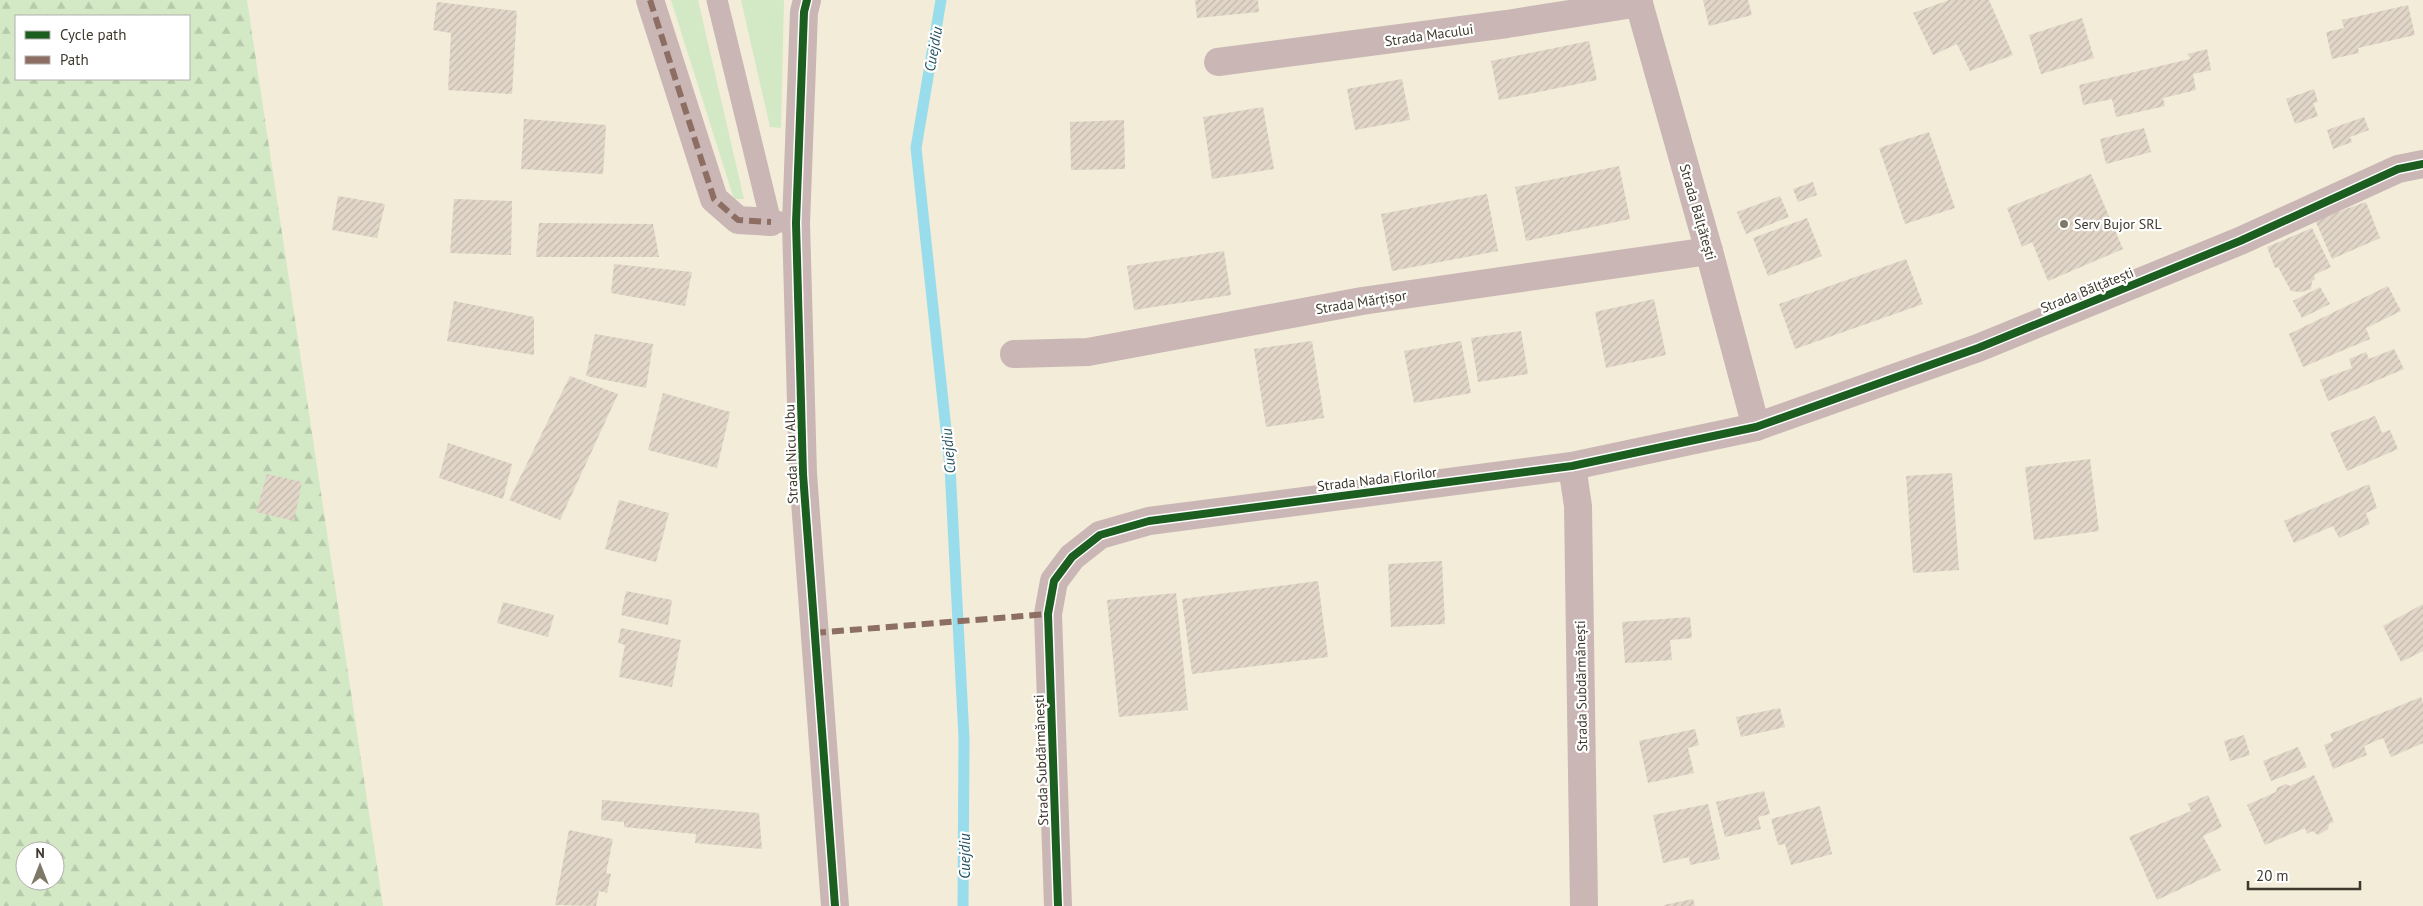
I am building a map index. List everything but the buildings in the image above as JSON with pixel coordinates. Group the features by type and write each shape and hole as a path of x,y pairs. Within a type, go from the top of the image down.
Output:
{"street":[{"path":"650,0 714,199 738,220 784,222"},
{"name":"Strada Nicu Albu","path":"807,0 804,12 784,222 835,906"},
{"name":"Strada Macului","path":"1218,62 1507,24 1638,1"},
{"name":"Strada Bălțătești","path":"1638,1 1709,251 1756,427 1978,348 2240,241 2398,169 2423,164"},
{"name":"Strada Mărțișor","path":"1014,354 1088,352 1362,301 1709,251"},
{"name":"Strada Nada Florilor","path":"1048,614 1054,581 1072,557 1100,535 1149,521 1572,466 1756,427"},
{"name":"Strada Subdărmănești","path":"1572,466 1578,506 1584,906"},
{"name":"Strada Subdărmănești","path":"1048,614 1058,906"}],"lane":[{"path":"717,0 784,222"}],"green space":[{"path":"0,0 247,0 383,906 0,906"},
{"path":"671,0 698,0 744,199 734,199"},
{"path":"741,0 784,0 781,128 770,127"}],"waterway":[{"name":"Cuejdiu","path":"941,0 916,148 950,467 964,738 963,906"}],"marked path":[{"path":"650,0 714,199 738,220 771,222"},
{"path":"814,633 1048,614"}],"cycle path":[{"path":"807,0 804,12 796,223 803,474 835,906"},
{"path":"1058,906 1048,614 1054,581 1072,557 1100,535 1149,521 1572,466 1756,427 1978,348 2240,241 2398,169 2423,164"}],"place":[{"name":"Serv Bujor SRL","path":"2064,224"}]}
